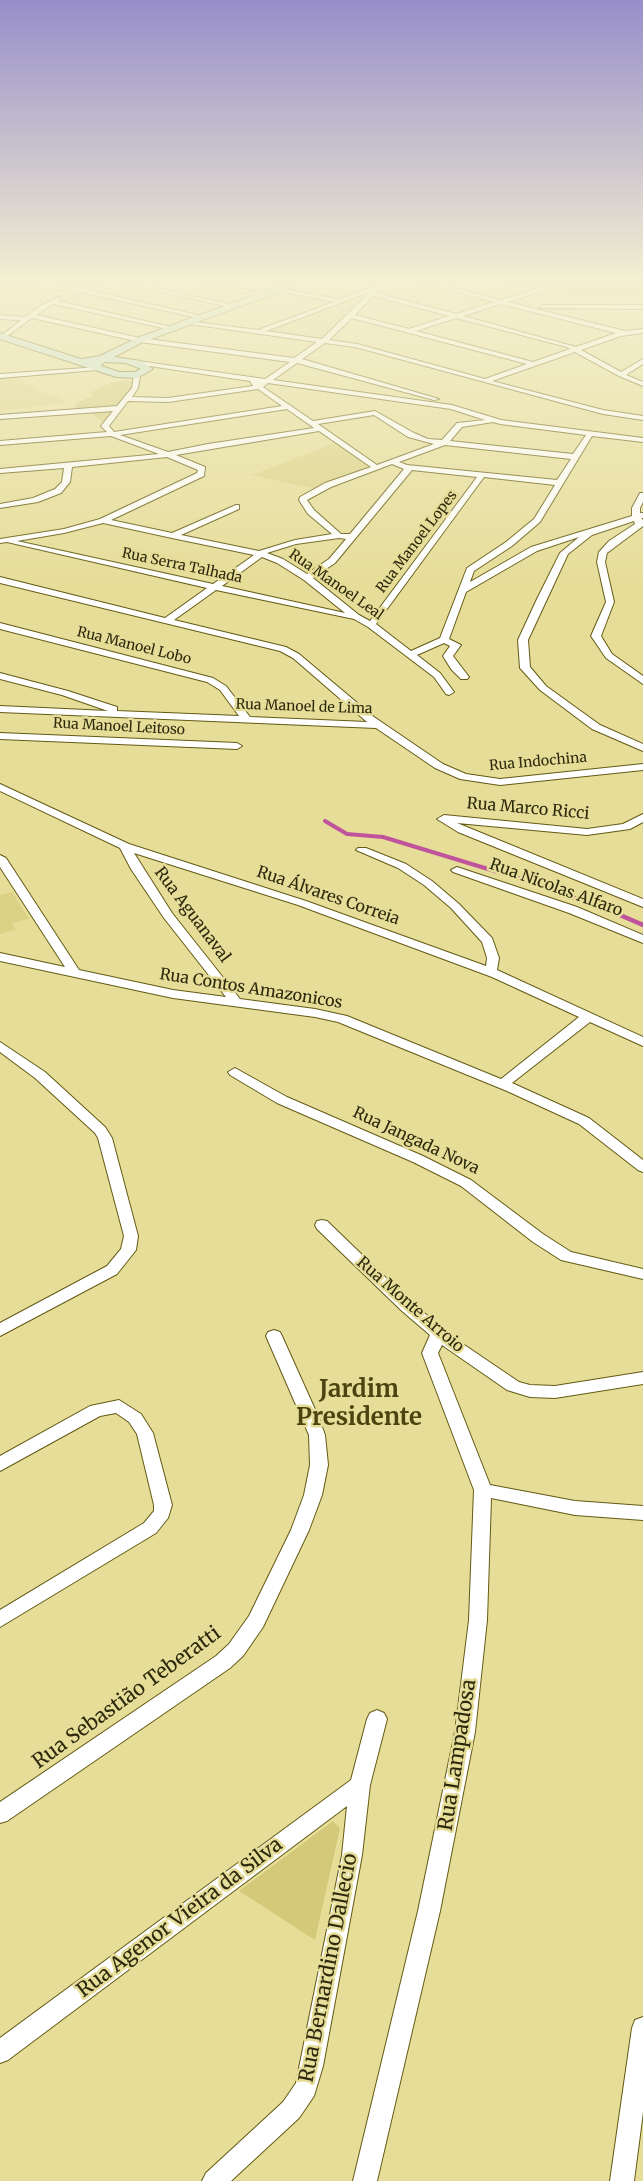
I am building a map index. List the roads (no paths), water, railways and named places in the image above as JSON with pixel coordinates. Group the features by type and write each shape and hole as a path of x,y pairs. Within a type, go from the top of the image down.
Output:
{"street":[{"path":"105,426 129,399 136,381"},
{"path":"254,381 452,406 517,423"},
{"path":"129,399 168,400 265,381"},
{"path":"376,381 496,421 643,440"},
{"path":"485,381 603,412 643,418"},
{"path":"262,383 288,407 319,429 379,466 561,483"},
{"path":"392,397 406,389"},
{"path":"0,443 112,434 288,407"},
{"path":"0,417 121,408"},
{"path":"603,412 643,409"},
{"path":"1,541 64,531 103,521 201,474 202,470 194,464 112,434 91,410"},
{"path":"311,423 375,413 414,437 444,443 576,457"},
{"path":"339,536 311,512 303,500 304,497 328,485 444,443 460,425 507,419"},
{"path":"0,471 165,455 319,429"},
{"path":"410,655 444,640 474,566 509,544 537,520 591,432"},
{"path":"393,462 408,467"},
{"path":"0,506 25,502 58,491 66,482 68,465"},
{"path":"307,578 332,561 408,467"},
{"name":"Rua Manoel Lopes","path":"371,625 483,474"},
{"path":"641,521 636,508 643,495"},
{"path":"172,536 236,507"},
{"name":"Rua Manoel Leal","path":"103,521 261,554 280,561 307,578 440,678 449,692"},
{"path":"463,590 538,547 641,521"},
{"path":"641,521 603,552 602,562 610,602 596,636 598,643 609,656 643,681"},
{"path":"595,531 567,550 556,566 524,640 525,668 543,688 596,727 643,748"},
{"path":"168,620 261,554 278,546 339,536 350,537"},
{"name":"Rua Serra Talhada","path":"1,541 356,617"},
{"name":"Rua Manoel de Lima","path":"0,580 288,651 378,725"},
{"name":"Rua Manoel Lobo","path":"0,626 210,681 223,688 246,718"},
{"path":"444,640 456,645 448,656 454,667 464,676"},
{"path":"0,676 65,693 123,713"},
{"name":"Rua Manoel de Lima","path":"0,709 378,725"},
{"name":"Rua Indochina","path":"378,725 451,773 482,782 643,767"},
{"name":"Rua Manoel Leitoso","path":"0,736 237,746"},
{"name":"Rua Álvares Correia","path":"0,787 125,846 302,903 491,972 643,1042"},
{"name":"Rua Marco Ricci","path":"643,817 626,827 587,832 442,819 462,830 643,903"},
{"name":"Rua Aguanaval","path":"125,846 137,869 168,915 235,1001"},
{"path":"362,850 402,866 455,906 488,941 493,958 491,972"},
{"path":"0,858 75,974"},
{"name":"Rua Nicolas Alfaro","path":"457,870 573,909 643,939"},
{"name":"Rua Contos Amazonicos","path":"0,957 173,993 315,1013 342,1019 502,1084 584,1121 643,1167"},
{"path":"502,1084 588,1017"},
{"path":"0,1046 40,1075 100,1130 105,1138 131,1236 128,1250 112,1270 0,1329"},
{"name":"Rua Jangada Nova","path":"235,1072 282,1100 418,1159 466,1183 538,1238 566,1256 643,1274"},
{"name":"Rua Monte Arroio","path":"322,1225 406,1307 460,1350 519,1389 555,1392 643,1378"},
{"name":"Rua Lampadosa","path":"365,2181 429,1911 465,1732 478,1620 483,1490 430,1353 440,1333"},
{"name":"Rua Sebastião Teberatti","path":"0,1814 222,1662 236,1650 256,1621 300,1530 314,1495 319,1465 317,1435 274,1336"},
{"path":"0,1464 96,1410 119,1406 135,1418 146,1433 164,1505 157,1520 136,1538 0,1619"},
{"path":"483,1490 575,1508 643,1513"},
{"name":"Rua Bernardino Dallecio","path":"214,2181 291,2110 306,2088 352,1855 360,1785 377,1719"},
{"name":"Rua Agenor Vieira da Silva","path":"0,2052 360,1785"},
{"path":"622,2181 643,2028"}],"waterway":[{"path":"325,821 347,834 383,837 534,883 610,911"},
{"path":"606,909 643,925"}],"district":[{"name":"Jardim Presidente","path":"359,1404"}]}
